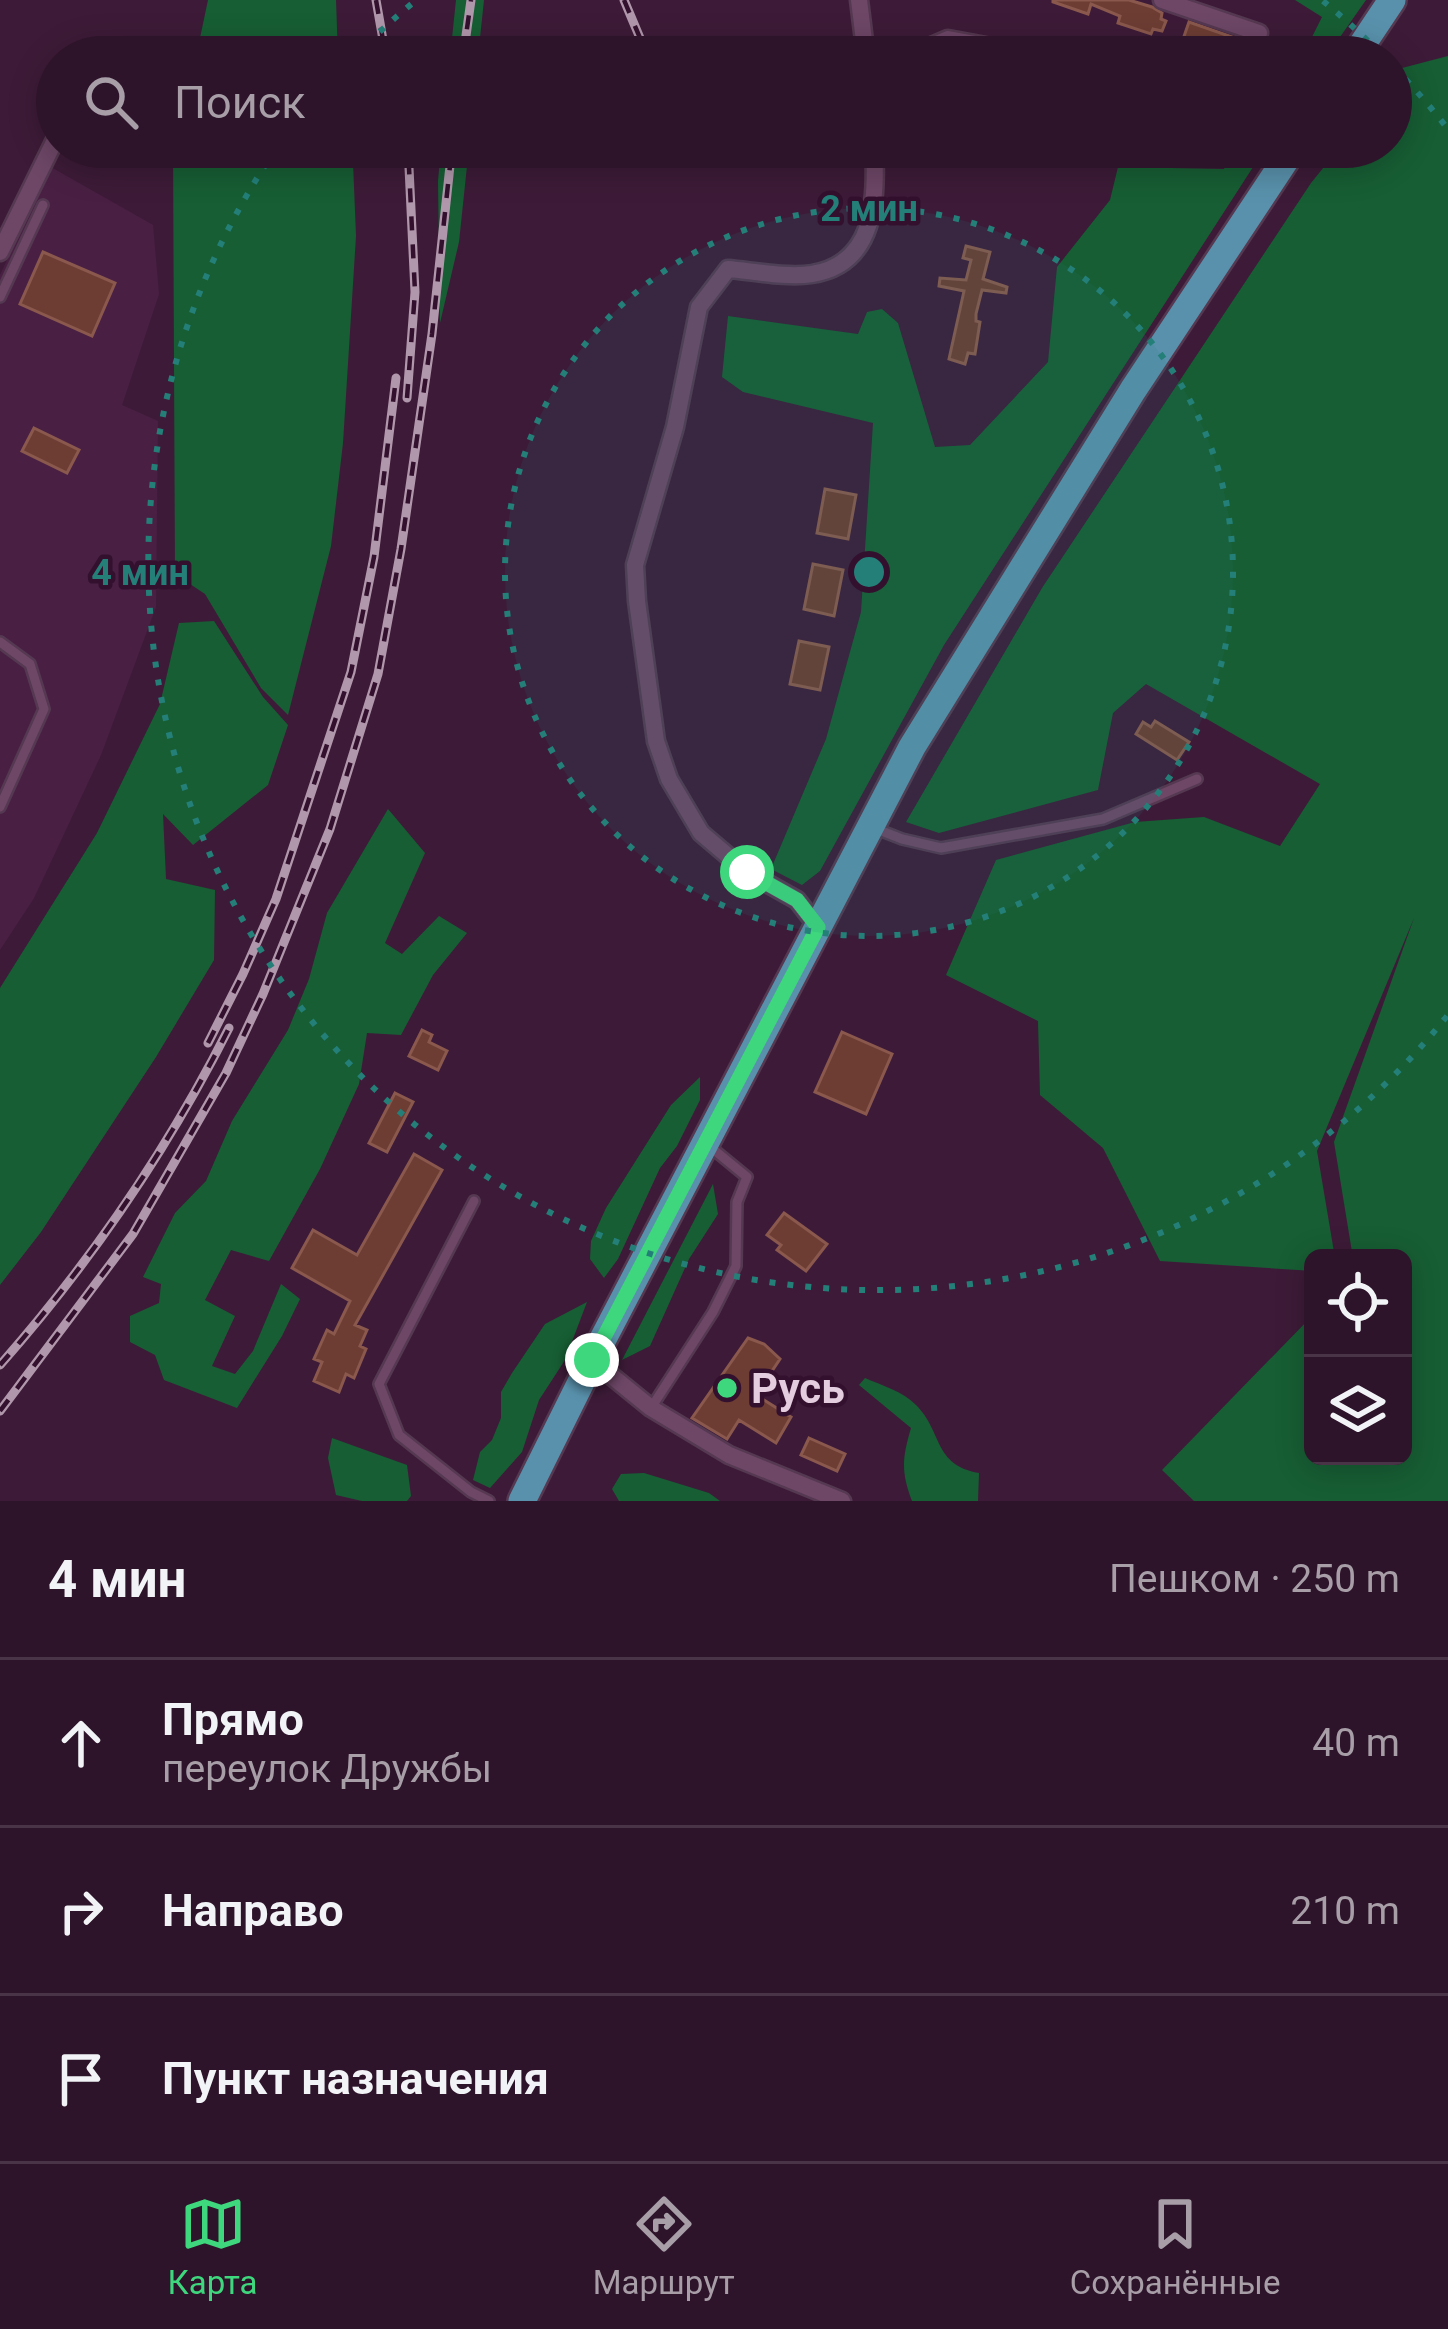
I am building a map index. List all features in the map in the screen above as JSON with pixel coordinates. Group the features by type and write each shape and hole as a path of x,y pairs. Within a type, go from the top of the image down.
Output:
{"main road":[{"path":"1368,36 1392,0"},
{"path":"522,1501 912,748 1132,390 1280,168"}],"street":[{"path":"859,0 863,36"},
{"path":"1162,0 1259,33"},
{"path":"0,252 41,168"},
{"path":"818,927 797,900 747,872 700,833 669,779 656,741 635,565 675,428 699,307 728,269 812,274 850,260 871,224 875,168"},
{"path":"592,1360 651,1408 729,1455 842,1501"}],"lane":[{"path":"0,297 44,205"},
{"path":"0,642 30,664 44,710 0,807"},
{"path":"871,826 941,848 1103,819 1197,779"},
{"path":"651,1408 713,1312 736,1266 737,1202 747,1177 705,1143"},
{"path":"474,1202 379,1384 399,1435 489,1501"}],"shaded area":[{"path":"51,168 153,225 159,294 122,405 158,421 156,607 101,755 34,898 0,950 0,275"}],"green space":[{"path":"208,0 336,0 337,36 200,36"},
{"path":"456,0 484,0 480,36 452,36"},
{"path":"1295,0 1366,0 1341,36 1312,36 1322,17"},
{"path":"1448,56 1448,1501 1194,1501 1162,1470 1304,1324 1304,1465 1412,1465 1412,1249 1352,1249 1334,1142 1414,918 1317,1151 1333,1249 1304,1249 1304,1270 1160,1261 1103,1148 1040,1095 1038,1021 946,975 996,860 1135,822 1204,817 1280,846 1320,784 1146,684 1113,713 1098,790 939,833 906,822 1042,588 1311,183 1323,168 1412,168 1412,65"},
{"path":"173,168 353,168 356,236 343,443 331,546 288,715 261,688 205,594 175,574"},
{"path":"439,168 467,168 459,242 440,323"},
{"path":"1118,168 1252,168 944,645 820,871 802,885 771,869 826,739 861,612 873,423 743,392 722,377 728,316 858,334 867,312 882,309 898,323 935,447 970,445 1048,362 1057,267 1110,200"},
{"path":"214,621 263,697 288,725 268,785 193,845 163,814 166,879 215,890 214,960 41,1232 0,1285 0,988 97,833 160,704 179,623"},
{"path":"388,809 425,853 385,943 402,954 439,916 467,933 433,975 401,1035 367,1033 359,1084 320,1169 269,1261 231,1250 205,1300 235,1316 212,1366 235,1374 253,1351 281,1284 300,1299 237,1408 164,1380 155,1355 130,1342 130,1316 159,1303 161,1284 143,1277 175,1213 206,1181 232,1121 288,1030 309,979 327,913"},
{"path":"700,1077 700,1100 604,1278 590,1259 591,1241 606,1208 671,1105"},
{"path":"713,1184 718,1214 689,1259 650,1346 622,1360"},
{"path":"587,1302 565,1360 539,1400 522,1452 490,1488 473,1480 480,1452 492,1440 501,1418 501,1392 512,1373 545,1324"},
{"path":"865,1378 911,1400 925,1415 946,1455 964,1469 979,1473 978,1501 912,1501 904,1465 911,1428 859,1385"},
{"path":"332,1438 407,1465 411,1496 407,1501 362,1501 336,1495 328,1458"},
{"path":"644,1473 709,1493 720,1501 619,1501 612,1489 621,1474"}],"building":[{"path":"1053,0 1129,0 1152,7 1166,21 1162,31 1153,29 1151,34 1118,23 1120,16 1091,4 1088,14"},
{"path":"1189,22 1229,36 1184,36"},
{"path":"966,246 990,252 983,279 1007,287 1006,293 982,290 975,354 968,353 965,364 949,359 964,291 939,286 940,278 966,280 971,260 963,258"},
{"path":"43,252 115,283 92,336 20,304"},
{"path":"34,428 79,450 67,473 22,451"},
{"path":"825,489 856,495 848,539 817,533"},
{"path":"813,564 843,570 834,616 804,609"},
{"path":"799,641 829,647 820,690 790,684"},
{"path":"1155,721 1189,742 1177,760 1136,734 1143,722 1151,727"},
{"path":"422,1030 432,1035 429,1042 447,1051 438,1070 409,1056"},
{"path":"842,1032 892,1054 866,1114 815,1092"},
{"path":"395,1093 413,1102 387,1152 369,1143"},
{"path":"414,1154 442,1170 355,1325 367,1330 360,1346 366,1349 354,1378 346,1374 339,1392 314,1381 322,1362 314,1359 327,1330 334,1334 350,1301 292,1268 313,1230 357,1255"},
{"path":"784,1213 827,1244 806,1271 777,1250 781,1245 767,1235"},
{"path":"748,1338 764,1344 780,1359 756,1395 791,1417 776,1443 739,1420 727,1439 692,1418"},
{"path":"809,1438 845,1454 837,1471 801,1455"}],"railway":[{"path":"376,0 382,36"},
{"path":"466,36 471,0"},
{"path":"624,0 639,36"},
{"path":"407,398 415,292 409,168"},
{"path":"0,1411 133,1234 226,1073 330,829 378,674 401,549 450,168"},
{"path":"208,1043 276,899 351,672 374,557 396,378"},
{"path":"0,1365 125,1204 180,1118 229,1028"}],"place":[{"name":"Русь","path":"727,1388"}],"route":[{"path":"592,1360 818,927 797,900 747,872"}]}
